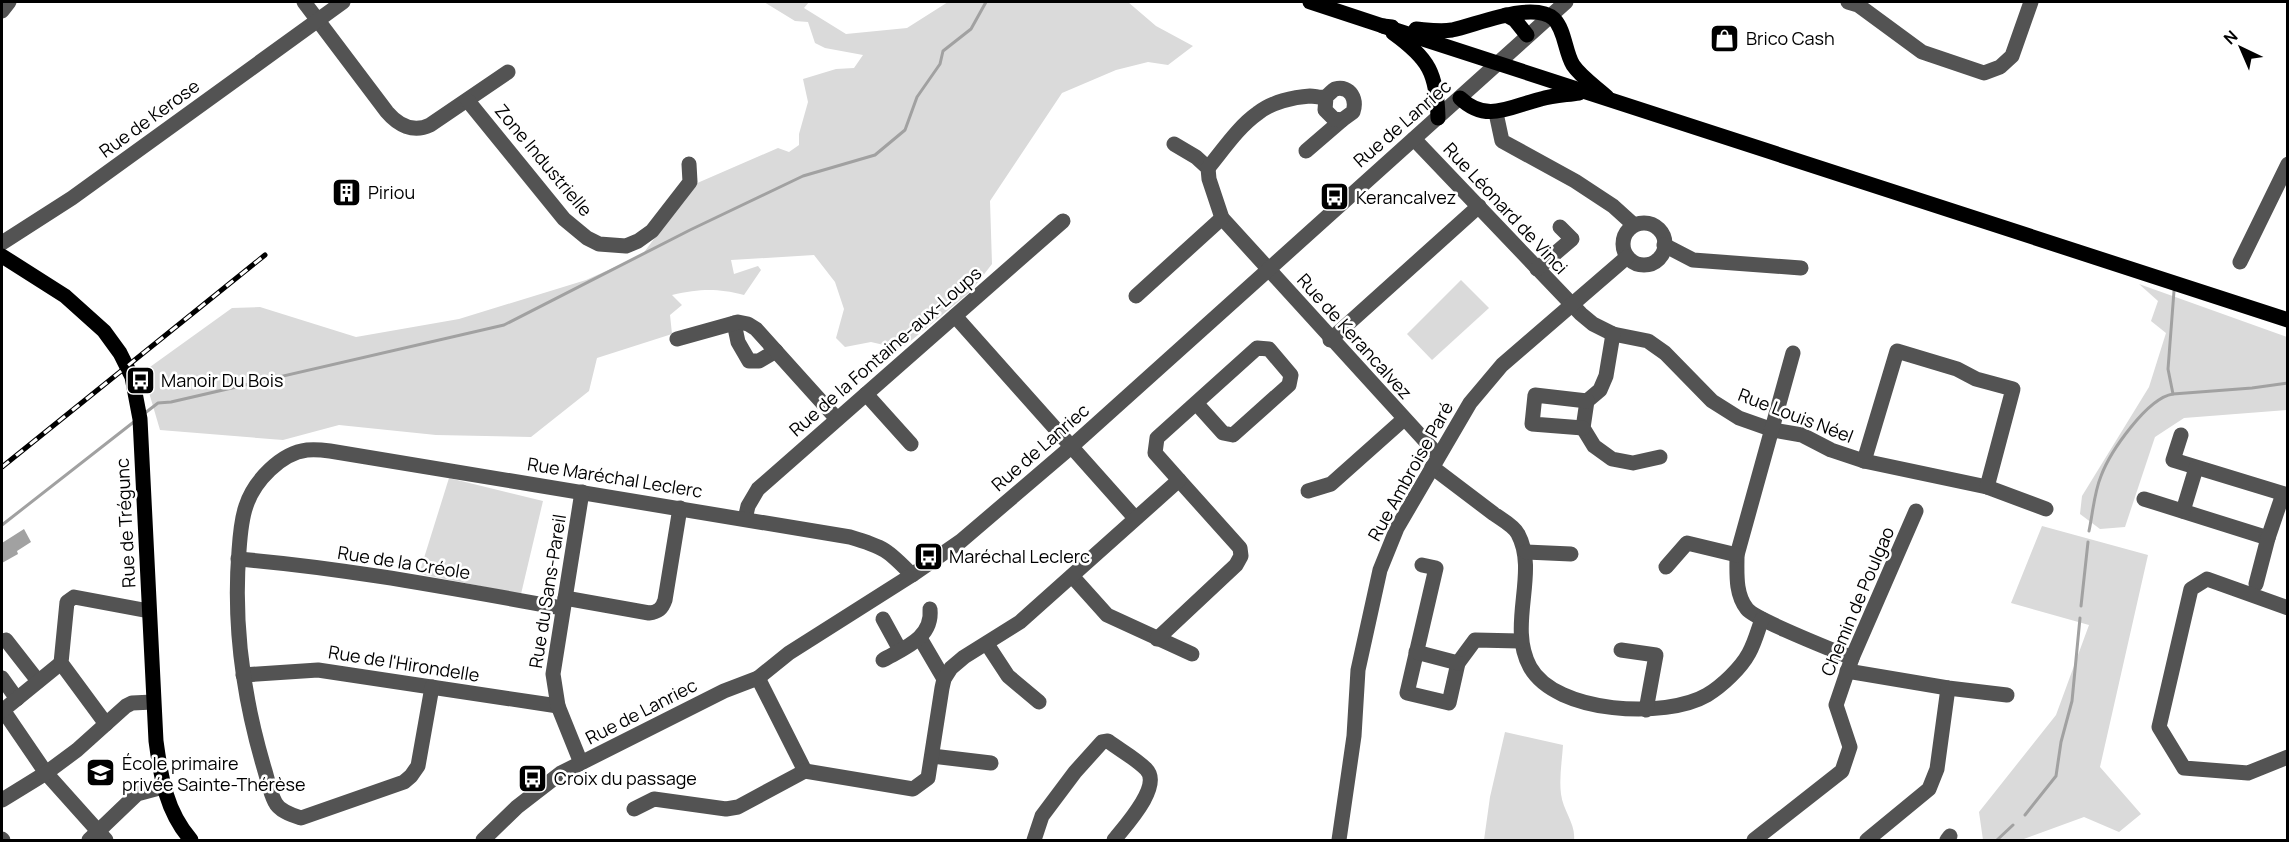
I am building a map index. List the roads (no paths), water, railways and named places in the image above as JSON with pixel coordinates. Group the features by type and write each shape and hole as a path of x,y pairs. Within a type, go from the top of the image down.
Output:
{"main road":[{"path":"1310,2 2288,320"},
{"path":"1383,26 1442,31 1494,16 1536,11 1549,15 1557,23 1565,49 1574,67 1611,101"},
{"path":"1506,15 1515,20 1527,35"},
{"path":"1383,26 1415,49 1426,63 1435,81 1438,118"},
{"path":"1460,98 1467,105 1496,113 1547,97 1585,92"},
{"name":"Rue de Trégunc","path":"2,256 22,271 65,296 90,316 113,342 132,377 140,419 156,741 163,787 174,816 191,840"}],"street":[{"path":"2,11 9,2"},
{"path":"304,2 318,20"},
{"name":"Rue de Kerose","path":"2,243 72,198 343,2"},
{"name":"Rue de Lanriec","path":"483,840 541,787 561,773 724,691 758,678 789,653 912,575 987,519 1071,447 1566,2"},
{"path":"1848,2 1858,5 1922,52 1984,73 2000,67 2012,56 2031,2"},
{"name":"Zone Industrielle","path":"318,20 387,112 400,124 418,129 424,128 468,101 508,72"},
{"path":"1306,151 1353,112 1356,105 1353,96 1347,90 1338,89 1330,92 1324,106 1328,115 1342,120"},
{"path":"1208,168 1258,112 1280,102 1298,98 1326,97"},
{"name":"Zone Industrielle","path":"468,101 564,219 587,238 599,244 626,246 638,241 651,231 690,182 689,164"},
{"path":"1496,113 1502,141 1575,181 1613,206 1634,225"},
{"name":"Rue Léonard de Vinci","path":"1414,139 1570,304"},
{"path":"1136,296 1222,218 1209,179 1208,168 1196,157 1174,144"},
{"path":"2240,262 2288,164"},
{"path":"1330,340 1479,206"},
{"name":"Rue de Kerancalvez","path":"1222,218 1330,340 1404,419 1435,461 1517,531 1526,552"},
{"name":"Rue de la Fontaine-aux-Loups","path":"745,519 748,506 758,489 1063,222"},
{"path":"1646,223 1656,227 1662,234 1664,245 1662,254 1650,264 1638,264 1627,257 1623,248 1623,240 1634,225 1646,223"},
{"path":"1537,269 1572,239 1560,227"},
{"path":"1664,245 1693,260 1801,268"},
{"name":"Rue Ambroise Paré","path":"1339,840 1354,736 1358,670 1380,570 1397,528 1470,403 1502,365 1627,257"},
{"name":"Rue Louis Néel","path":"1570,304 1593,324 1613,334 1648,341 1665,353 1712,401 1739,418 1773,430 1803,435 1831,450 1864,461 1987,487 2013,389 1976,379 1958,369 1897,351 1864,461"},
{"path":"955,316 1135,518"},
{"path":"734,323 738,342 749,361 759,361 776,351"},
{"path":"677,339 734,323 748,324 776,351 837,419"},
{"path":"1613,334 1605,376 1600,390 1587,401 1583,428 1594,446 1612,459 1633,463 1660,457"},
{"path":"1157,639 1236,565 1241,556 1240,548 1155,453 1157,438 1257,348 1269,349 1291,375 1289,385 1233,435 1223,433 1196,403"},
{"path":"1793,354 1737,555 1737,585 1747,609 1849,665 1948,688 2007,695"},
{"path":"866,394 911,444"},
{"path":"1583,428 1532,424 1535,395 1587,401"},
{"path":"1308,491 1331,484 1404,419"},
{"path":"2181,435 2173,460 2285,494 2268,538 2256,584"},
{"name":"Rue Maréchal Leclerc","path":"238,559 243,517 253,490 274,466 306,450 330,451 850,537 878,545 891,554 912,575"},
{"path":"2183,511 2196,468"},
{"path":"634,809 654,799 726,808 738,807 805,771 913,789 928,777 944,679 951,668 964,657 1020,622 1179,480"},
{"path":"1987,487 2046,509"},
{"name":"Rue du Sans-Pareil","path":"581,763 558,706 553,674 582,492"},
{"path":"2144,499 2268,538"},
{"name":"Rue de la Créole","path":"238,559 287,563 649,613 658,611 665,600 680,508"},
{"name":"Chemin de Poulgao","path":"1755,840 1842,771 1850,747 1836,705 1849,665 1916,511"},
{"path":"1665,567 1687,543 1737,555"},
{"path":"1571,554 1526,552 1521,641 1531,669 1551,688 1586,703 1646,710 1681,706 1708,694 1749,654 1762,619"},
{"path":"238,559 238,608 243,675 259,750 275,804 290,815 301,818 395,785 411,776 418,766 432,687"},
{"path":"1422,565 1436,568 1407,693 1449,703 1458,663 1475,640 1521,641"},
{"path":"1072,576 1107,615 1192,654"},
{"path":"2288,608 2207,579 2191,589 2159,727 2184,768 2248,773 2288,757"},
{"path":"106,724 61,663 67,602 74,597 149,611"},
{"path":"883,660 920,638 930,615"},
{"path":"883,619 900,650"},
{"path":"920,638 944,679"},
{"path":"6,640 38,681"},
{"path":"987,644 1008,676 1039,702"},
{"path":"1621,650 1656,655 1646,710"},
{"path":"1416,652 1458,663"},
{"path":"61,663 2,710 46,772 98,838 137,794 163,787"},
{"name":"Rue de l'Hirondelle","path":"243,675 318,670 558,706"},
{"path":"2,678 17,699"},
{"path":"758,678 805,771"},
{"path":"1867,840 1929,789 1937,769 1948,688"},
{"path":"2,800 77,750 126,706 138,702 153,702"},
{"path":"1034,840 1042,816 1068,781 1101,742 1108,741 1147,770 1151,779 1146,797 1114,840"},
{"path":"932,756 991,763"}],"waterway":[{"path":"145,413 158,403 171,402 504,325 690,230 803,176 875,155 905,130 917,97 940,64 943,51 971,29 986,2"},
{"path":"2173,394 2168,369 2174,291"},
{"path":"2089,531 2101,476 2121,441 2141,415 2152,405 2173,394 2288,383"},
{"path":"2,525 135,421"},
{"path":"2081,606 2088,542"},
{"path":"2025,815 2056,776 2061,742 2072,701 2080,618"},
{"path":"1997,840 2013,825"}],"railway":[{"path":"2,467 265,255"}],"place":[{"name":"Brico Cash","path":"1725,38"},
{"name":"Piriou","path":"347,192"},
{"name":"Kerancalvez","path":"1335,197"},
{"name":"Manoir Du Bois","path":"140,380"},
{"name":"Maréchal Leclerc","path":"928,556"},
{"name":"École primaire privée Sainte-Thérèse","path":"101,773"},
{"name":"Croix du passage","path":"533,778"}]}
